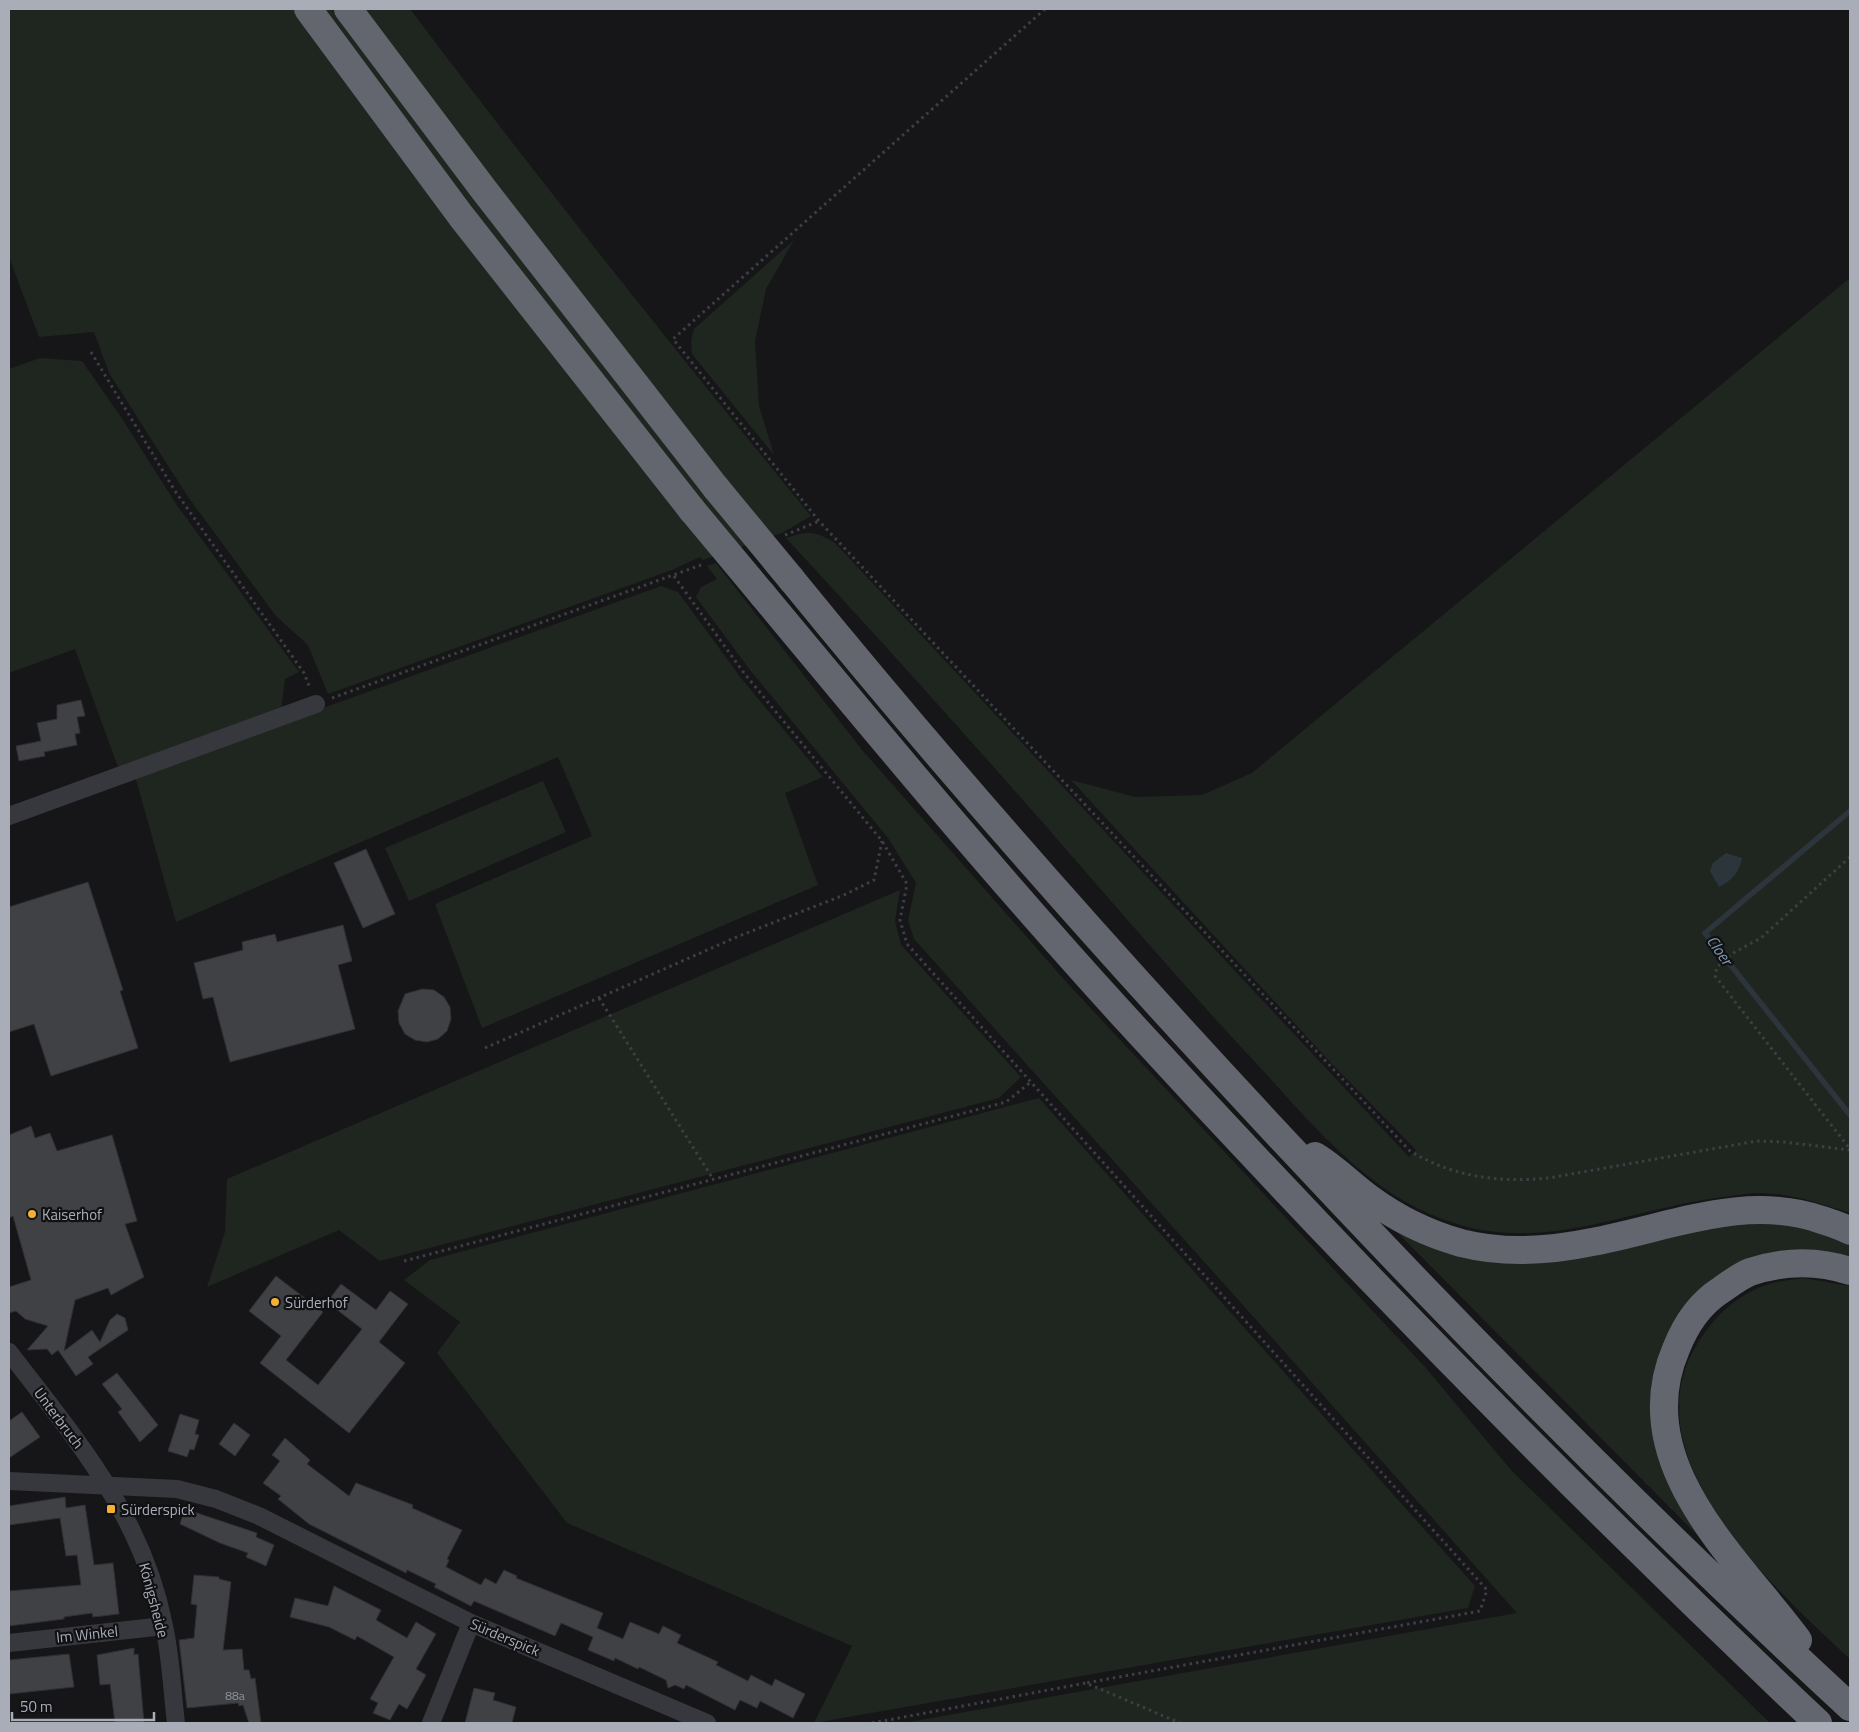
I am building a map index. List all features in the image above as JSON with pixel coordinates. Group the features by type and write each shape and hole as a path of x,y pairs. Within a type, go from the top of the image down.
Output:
{"highway":[{"path":"308,9 461,216 692,510 868,723 1112,1004 1339,1248 1629,1541 1815,1720"},
{"path":"348,9 484,190 716,488 887,697 1000,829 1165,1013 1365,1228 1534,1401 1701,1566 1846,1703"},
{"path":"1273,1129 1326,1163 1370,1199 1415,1226 1460,1242 1504,1250 1543,1250 1592,1242 1702,1215 1759,1209 1804,1214 1850,1231"},
{"path":"1846,1703 1777,1611 1723,1550 1690,1499 1671,1456 1664,1410 1667,1369 1684,1329 1709,1298 1748,1273 1788,1263 1830,1264 1850,1271"}],"street":[{"path":"9,816 316,704"},
{"name":"Unterbruch","path":"9,1352 108,1484"},
{"name":"Sürderspick","path":"9,1481 177,1488 216,1499 259,1516 471,1623 707,1723"},
{"name":"Königsheide","path":"108,1484 128,1521 152,1579 164,1626 176,1723"},
{"path":"431,1723 471,1623"},
{"name":"Im Winkel","path":"9,1643 164,1626"}],"path":[{"path":"1046,9 673,339 819,521 1410,1151 1448,1170 1483,1179 1518,1181 1549,1178 1757,1141 1784,1142 1850,1150"},
{"path":"91,352 175,491 304,672 316,704 701,565"},
{"path":"784,535 819,521"},
{"path":"674,576 744,673 882,841 907,884 900,920 907,944 1487,1590 1480,1611 872,1723"},
{"path":"485,1048 739,936 844,895 874,880 882,841"},
{"path":"1850,857 1761,938 1735,952 1717,967 1715,976 1850,1150"},
{"path":"599,998 713,1179"},
{"path":"404,1261 1006,1102 1032,1081"},
{"path":"1086,1683 1180,1723"}],"shaded area":[{"path":"9,9 410,9 608,264 811,516 782,533 703,560 700,557 672,570 328,694 308,645 276,616 188,497 109,373 94,332 39,337 9,257"},
{"path":"794,240 766,289 755,341 759,406 774,455 692,354 691,340 694,329"},
{"path":"1850,278 1850,1213 1793,1197 1769,1193 1753,1193 1690,1202 1592,1225 1559,1230 1527,1233 1493,1232 1460,1225 1428,1213 1398,1197 1346,1157 1299,1110 1173,972 948,716 786,538 811,533 835,543 1409,1157 1416,1150 1331,1063 1071,780 1135,797 1202,795 1252,773"},
{"path":"40,358 82,361 121,417 176,504 299,672 285,679 281,711 119,770 75,649 9,673 9,369"},
{"path":"716,563 863,751 1069,985 1425,1367 1511,1470 1770,1723 904,1723 1517,1613 914,939 908,920 916,883 888,838 750,670 696,597 701,587 717,579 707,566"},
{"path":"661,586 678,592 741,678 823,777 785,793 818,885 482,1028 435,904 592,836 558,757 176,922 135,776"},
{"path":"543,781 566,832 409,901 385,848"},
{"path":"1726,853 1742,858 1734,876 1719,887 1710,871 1713,863"},
{"path":"900,890 895,921 901,945 1021,1077 999,1098 380,1261 339,1230 207,1287 225,1232 227,1179"},
{"path":"1039,1098 1475,1586 1468,1608 814,1723 852,1646 567,1523 437,1353 460,1322 404,1280 430,1260"},
{"path":"1756,1216 1850,1240 1850,1263 1751,1265 1660,1368 1707,1545 1388,1223 1458,1249"},
{"path":"1803,1278 1850,1286 1850,1659 1786,1597 1752,1560 1720,1519 1696,1477 1682,1433 1680,1389 1696,1346 1709,1327 1725,1310 1755,1289 1775,1282"}],"building":[{"path":"81,700 85,716 77,717 80,733 75,734 77,745 44,752 45,756 19,761 16,746 41,741 37,723 57,719 57,705"},
{"path":"366,849 395,914 363,928 334,863"},
{"path":"88,882 123,990 120,991 138,1048 51,1076 34,1024 9,1032 9,907"},
{"path":"343,925 352,961 338,965 355,1029 230,1062 213,997 203,999 194,963 243,950 242,942 275,934 277,942"},
{"path":"422,989 434,990 444,997 450,1007 451,1019 447,1031 438,1039 427,1042 415,1040 405,1034 399,1023 398,1011 405,994"},
{"path":"31,1126 35,1138 50,1133 57,1151 112,1135 137,1221 125,1224 144,1277 111,1295 108,1288 75,1300 64,1351 92,1330 100,1342 110,1320 117,1314 125,1318 128,1330 88,1357 93,1364 76,1376 58,1350 52,1355 47,1349 27,1350 48,1326 25,1319 16,1311 9,1313 9,1287 31,1280 13,1216 9,1218 9,1135"},
{"path":"276,1276 323,1312 286,1360 318,1385 362,1329 327,1302 341,1284 376,1310 390,1291 408,1304 379,1342 405,1363 349,1433 260,1363 281,1336 249,1311"},
{"path":"117,1373 158,1425 140,1442 118,1412 122,1409 102,1384"},
{"path":"22,1412 40,1437 9,1458 9,1421"},
{"path":"180,1414 199,1420 195,1434 199,1435 194,1450 190,1449 187,1457 168,1451"},
{"path":"234,1423 250,1435 235,1456 219,1444"},
{"path":"285,1438 310,1460 307,1464 349,1496 356,1483 413,1505 412,1508 462,1530 447,1559 449,1560 446,1567 481,1585 485,1578 496,1584 504,1570 517,1576 516,1578 603,1613 597,1628 623,1639 630,1622 659,1634 663,1626 681,1635 677,1643 718,1662 716,1665 748,1681 751,1675 772,1686 775,1679 805,1694 793,1718 760,1701 757,1708 740,1700 735,1710 686,1685 684,1689 675,1685 668,1688 666,1680 639,1667 638,1669 615,1658 614,1661 588,1650 593,1637 561,1623 555,1636 474,1601 471,1606 434,1587 436,1584 407,1570 406,1573 309,1524 278,1499 281,1496 263,1483 280,1461 272,1455"},
{"path":"65,1497 66,1508 85,1505 94,1565 113,1563 119,1614 93,1617 92,1613 64,1617 64,1619 9,1626 9,1591 81,1585 77,1555 66,1556 60,1518 9,1525 9,1506"},
{"path":"185,1509 257,1533 256,1537 274,1545 266,1566 246,1557 248,1553 220,1543 180,1524"},
{"path":"194,1575 219,1577 219,1579 231,1582 223,1650 242,1649 244,1670 249,1670 251,1679 255,1678 261,1723 249,1723 243,1705 239,1706 238,1703 187,1708 179,1640 194,1638 197,1605 191,1604"},
{"path":"334,1586 381,1610 376,1620 407,1638 416,1622 436,1634 416,1669 426,1675 407,1709 399,1704 390,1720 373,1713 378,1703 370,1699 394,1657 357,1636 355,1640 329,1627 290,1617 295,1598 328,1606"},
{"path":"134,1648 134,1655 138,1654 144,1723 115,1723 110,1684 100,1685 97,1655"},
{"path":"69,1654 74,1687 9,1694 9,1660"},
{"path":"474,1688 495,1693 493,1700 516,1707 512,1723 465,1723"}],"waterway":[{"name":"Cloer","path":"1850,811 1705,933 1850,1115"}],"place":[{"name":"Kaiserhof","path":"32,1214"},
{"name":"Sürderhof","path":"275,1302"},
{"name":"Sürderspick","path":"111,1509"}]}
